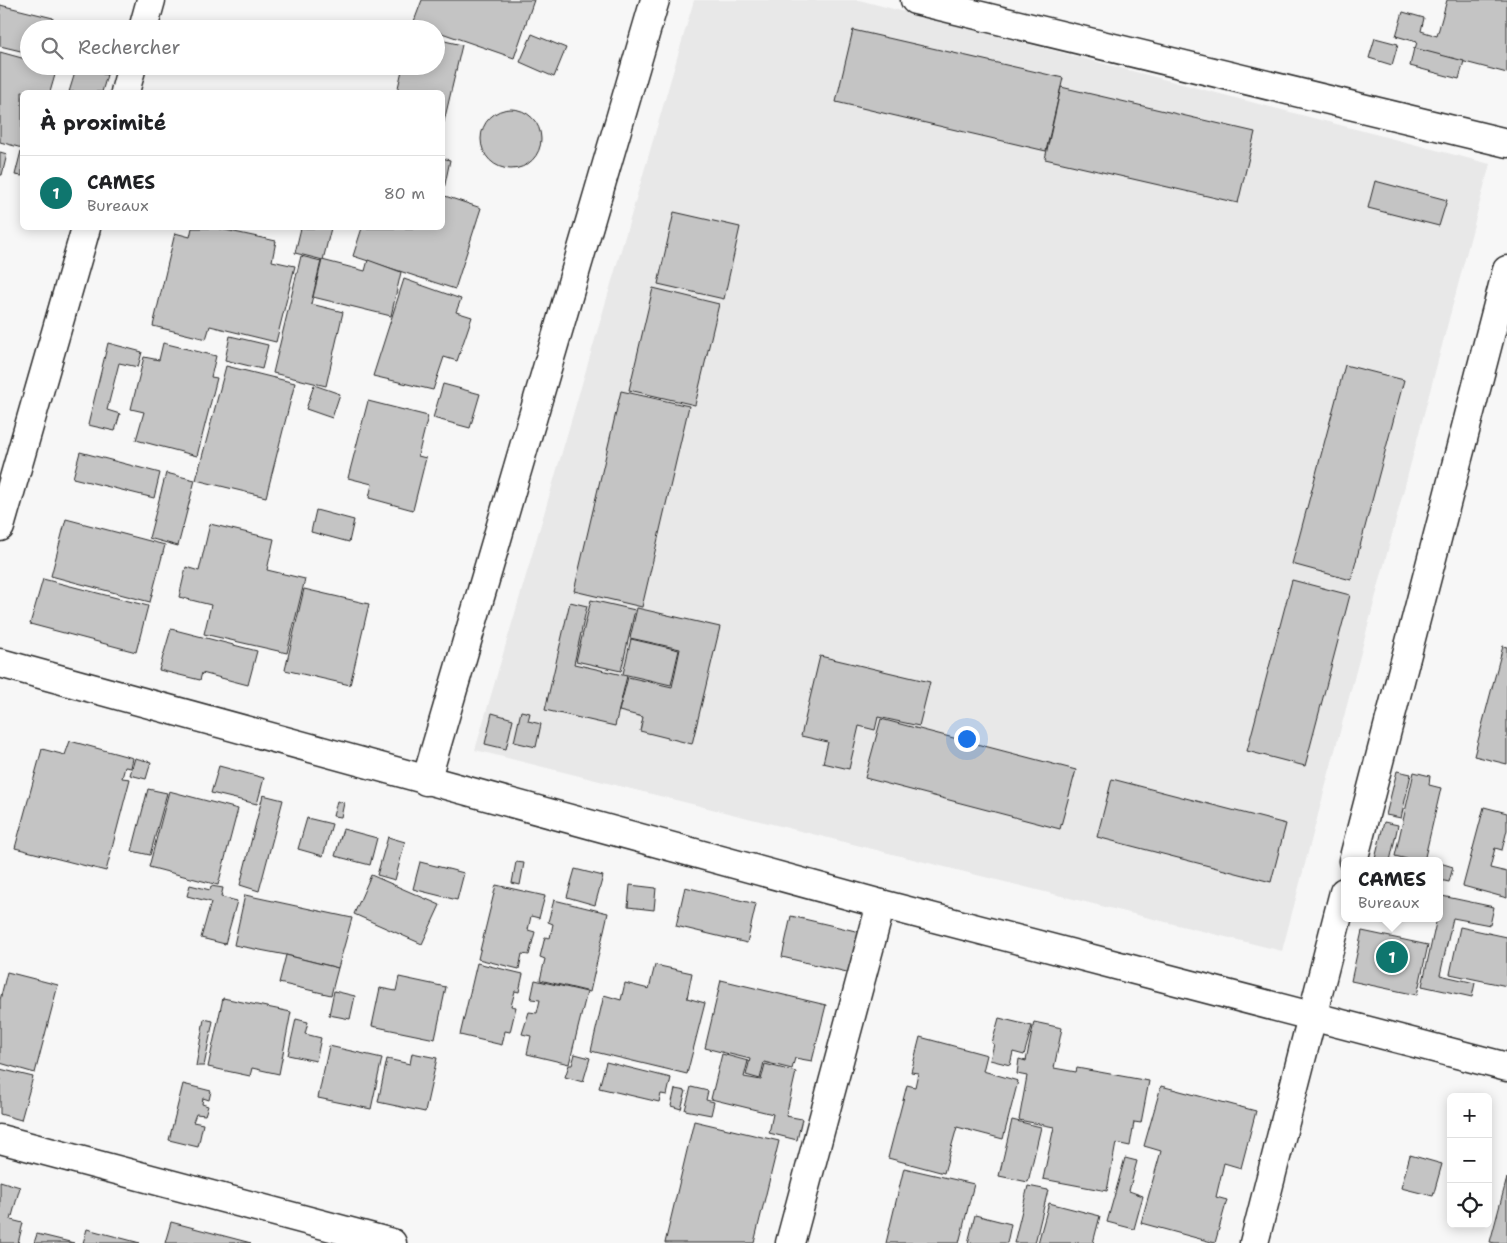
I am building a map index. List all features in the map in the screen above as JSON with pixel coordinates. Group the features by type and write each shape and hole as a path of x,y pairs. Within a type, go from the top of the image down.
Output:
{"street":[{"path":"145,20 151,0"},
{"path":"426,781 655,0"},
{"path":"915,0 1507,143"},
{"path":"125,90 129,75"},
{"path":"0,527 85,230"},
{"path":"1354,857 1507,270"},
{"path":"0,663 881,904 1507,1067"},
{"path":"790,1243 881,904"},
{"path":"1254,1243 1341,904"},
{"path":"0,1139 392,1243"}],"shaded area":[{"path":"694,0 859,0 1490,164 1282,951 475,750"}],"building":[{"path":"422,0 534,0 514,58 445,34 445,20 414,20"},
{"path":"1447,0 1507,0 1507,73 1415,49 1417,42 1396,36 1403,12 1424,18 1421,31 1437,36"},
{"path":"0,5 53,18 52,20 20,20 20,51 0,46"},
{"path":"853,30 1063,78 1046,151 836,102"},
{"path":"532,34 566,48 554,77 520,62"},
{"path":"1375,38 1398,44 1392,65 1369,58"},
{"path":"445,41 462,45 445,117 445,90 397,90 401,75 445,75"},
{"path":"1414,48 1464,61 1459,79 1410,66"},
{"path":"0,52 20,58 20,75 55,75 51,90 20,90 20,147 0,142"},
{"path":"74,75 107,75 103,90 70,90"},
{"path":"1061,87 1255,132 1238,203 1045,159"},
{"path":"511,109 528,114 536,122 541,139 536,156 528,164 511,169 494,164 486,156 481,139 486,122 494,114"},
{"path":"0,152 7,154 2,175 0,175"},
{"path":"20,155 20,176 15,175"},
{"path":"445,159 450,160 445,184"},
{"path":"1375,181 1447,200 1439,226 1368,208"},
{"path":"445,196 481,208 455,289 353,256 361,230 445,230"},
{"path":"674,212 740,227 724,299 658,284"},
{"path":"192,230 225,230 276,241 272,261 295,266 276,342 210,326 206,339 153,326 175,233 190,237"},
{"path":"301,230 330,230 323,260 295,253"},
{"path":"301,256 321,261 311,304 343,312 326,386 273,373"},
{"path":"322,260 365,271 368,260 401,272 391,316 313,297"},
{"path":"404,279 461,299 456,312 472,317 457,361 444,357 433,390 373,376"},
{"path":"653,288 719,304 695,405 629,390"},
{"path":"230,336 268,345 262,369 225,360"},
{"path":"108,343 142,352 138,367 119,363 107,410 120,414 115,431 88,425"},
{"path":"163,343 216,356 211,377 217,378 197,456 136,440 144,412 131,409 144,357 159,360"},
{"path":"1345,365 1404,380 1351,580 1292,564"},
{"path":"226,366 295,383 266,497 196,480"},
{"path":"443,384 480,394 470,428 433,418"},
{"path":"314,385 340,394 332,418 306,409"},
{"path":"621,391 689,406 642,607 574,591"},
{"path":"368,401 428,416 418,456 426,458 413,510 369,498 372,484 348,478"},
{"path":"80,452 160,473 154,498 73,478"},
{"path":"166,473 195,480 178,546 149,538"},
{"path":"316,510 354,520 349,542 311,532"},
{"path":"66,519 165,545 150,602 51,576"},
{"path":"210,524 274,539 267,570 305,579 287,653 204,634 211,605 179,597 186,567 199,571"},
{"path":"43,579 148,606 136,652 30,624"},
{"path":"1292,580 1350,595 1305,766 1247,751"},
{"path":"304,589 369,604 350,685 285,670"},
{"path":"591,600 635,610 621,671 576,661"},
{"path":"570,602 587,606 574,664 627,676 615,726 545,710"},
{"path":"637,608 720,627 692,744 640,731 643,717 619,711 628,677 672,687 680,649 630,638"},
{"path":"171,629 257,651 248,685 202,673 200,680 159,670"},
{"path":"631,639 679,650 671,685 623,674"},
{"path":"1503,646 1507,647 1507,764 1474,756"},
{"path":"820,656 930,682 919,726 878,717 875,730 859,726 849,769 823,763 828,742 801,736"},
{"path":"521,711 530,713 528,721 541,724 536,747 514,742"},
{"path":"492,713 513,719 506,749 485,744"},
{"path":"881,719 1076,770 1060,829 865,778"},
{"path":"70,741 133,758 131,768 125,767 122,778 130,779 106,871 15,848 42,749 65,755"},
{"path":"135,758 151,762 146,779 130,775"},
{"path":"219,766 264,778 257,804 211,793"},
{"path":"1397,771 1411,774 1401,818 1386,815"},
{"path":"1414,772 1430,776 1429,785 1441,788 1425,857 1395,856"},
{"path":"1112,779 1286,824 1271,882 1097,837"},
{"path":"148,789 167,793 150,855 132,851"},
{"path":"169,791 238,809 218,885 149,867"},
{"path":"263,795 283,800 259,891 240,885"},
{"path":"337,801 344,803 341,817 333,816"},
{"path":"1484,807 1507,813 1507,830 1502,850 1495,848 1490,868 1507,872 1507,898 1463,886"},
{"path":"307,818 332,824 323,856 298,849"},
{"path":"1384,822 1398,825 1391,857 1375,857"},
{"path":"343,829 377,838 370,865 335,856"},
{"path":"388,837 405,842 395,880 377,875"},
{"path":"420,862 464,873 457,900 413,889"},
{"path":"516,862 524,863 520,885 512,883"},
{"path":"1443,864 1453,867 1449,882 1443,881"},
{"path":"575,869 603,876 595,905 567,897"},
{"path":"371,875 440,905 422,944 354,914"},
{"path":"190,885 210,890 211,886 223,888 221,897 237,901 225,944 201,938 211,902 187,896"},
{"path":"496,885 545,896 539,918 531,916 528,930 535,932 529,955 522,954 519,969 478,959"},
{"path":"630,885 656,888 654,910 628,907"},
{"path":"685,887 756,904 747,943 676,926"},
{"path":"245,895 352,918 338,968 234,945"},
{"path":"1443,896 1494,907 1490,925 1453,918 1440,975 1475,983 1472,997 1422,986 1436,922 1443,922"},
{"path":"554,900 608,913 590,992 540,980 545,959 540,957 545,937 550,938 553,924 548,922"},
{"path":"791,916 860,932 851,973 782,957"},
{"path":"1460,927 1507,937 1507,986 1450,974"},
{"path":"1362,931 1428,945 1417,995 1351,981"},
{"path":"286,955 338,968 331,995 279,983"},
{"path":"477,963 523,974 519,992 515,991 511,1006 516,1007 510,1032 505,1031 502,1045 460,1035"},
{"path":"655,965 692,973 687,998 705,1003 687,1074 591,1051 604,995 621,1000 625,983 649,989"},
{"path":"7,972 58,985 35,1073 0,1063 0,1000"},
{"path":"399,977 446,987 435,1039 372,1026 380,988 396,991"},
{"path":"535,980 587,992 569,1064 527,1054 531,1036 522,1034 529,1012 537,1013 540,1000 531,999"},
{"path":"721,980 826,1005 812,1061 795,1058 792,1069 764,1062 760,1079 746,1075 750,1059 705,1048"},
{"path":"334,991 355,996 350,1019 329,1015"},
{"path":"223,998 291,1012 279,1074 252,1068 250,1076 208,1067"},
{"path":"999,1018 1032,1026 1024,1055 1013,1052 1010,1065 990,1060 994,1044 992,1043"},
{"path":"204,1019 213,1021 204,1066 196,1066"},
{"path":"296,1019 308,1022 305,1034 321,1038 316,1061 288,1055"},
{"path":"1034,1022 1062,1028 1054,1068 1076,1072 1077,1068 1149,1081 1141,1123 1134,1122 1130,1146 1116,1143 1107,1191 1043,1179 1054,1127 1019,1120 1027,1076 1017,1074 1019,1059 1026,1061"},
{"path":"920,1037 987,1055 983,1071 1018,1081 1003,1139 957,1127 944,1173 888,1158 907,1085 915,1087 918,1073 911,1072"},
{"path":"329,1046 382,1058 371,1109 318,1098"},
{"path":"412,1053 437,1058 425,1112 378,1102 387,1059 410,1064"},
{"path":"575,1054 590,1058 583,1082 565,1077 569,1065 572,1065"},
{"path":"722,1054 748,1061 744,1077 761,1080 765,1064 796,1072 786,1116 802,1119 797,1140 769,1133 773,1114 711,1099"},
{"path":"606,1062 671,1078 667,1095 661,1094 659,1102 599,1088"},
{"path":"0,1069 33,1077 21,1120 0,1114"},
{"path":"183,1084 211,1091 209,1100 203,1098 202,1104 208,1106 205,1115 196,1114 193,1122 203,1124 198,1147 169,1140"},
{"path":"1161,1086 1256,1111 1241,1168 1224,1163 1216,1197 1227,1200 1215,1243 1141,1223 1161,1151 1144,1146"},
{"path":"691,1087 708,1091 706,1100 714,1102 711,1115 685,1110"},
{"path":"675,1089 686,1091 681,1109 671,1106"},
{"path":"1012,1120 1041,1127 1028,1182 999,1176"},
{"path":"694,1121 779,1141 754,1243 665,1243"},
{"path":"1410,1155 1442,1164 1433,1196 1401,1188"},
{"path":"1125,1158 1137,1161 1129,1191 1143,1196 1134,1229 1107,1222"},
{"path":"904,1168 974,1184 959,1243 886,1243"},
{"path":"1507,1178 1507,1243 1490,1242"},
{"path":"0,1181 20,1187 11,1220 23,1223 18,1243 0,1243"},
{"path":"1028,1186 1048,1190 1035,1243 1014,1243"},
{"path":"1049,1203 1100,1216 1093,1243 1038,1243"},
{"path":"975,1215 1011,1224 1007,1243 968,1243"},
{"path":"171,1222 251,1243 165,1243"},
{"path":"87,1229 140,1243 83,1243"},
{"path":"37,1234 74,1243 34,1243"}],"place":[{"name":"CAMES","path":"1392,957"}]}
